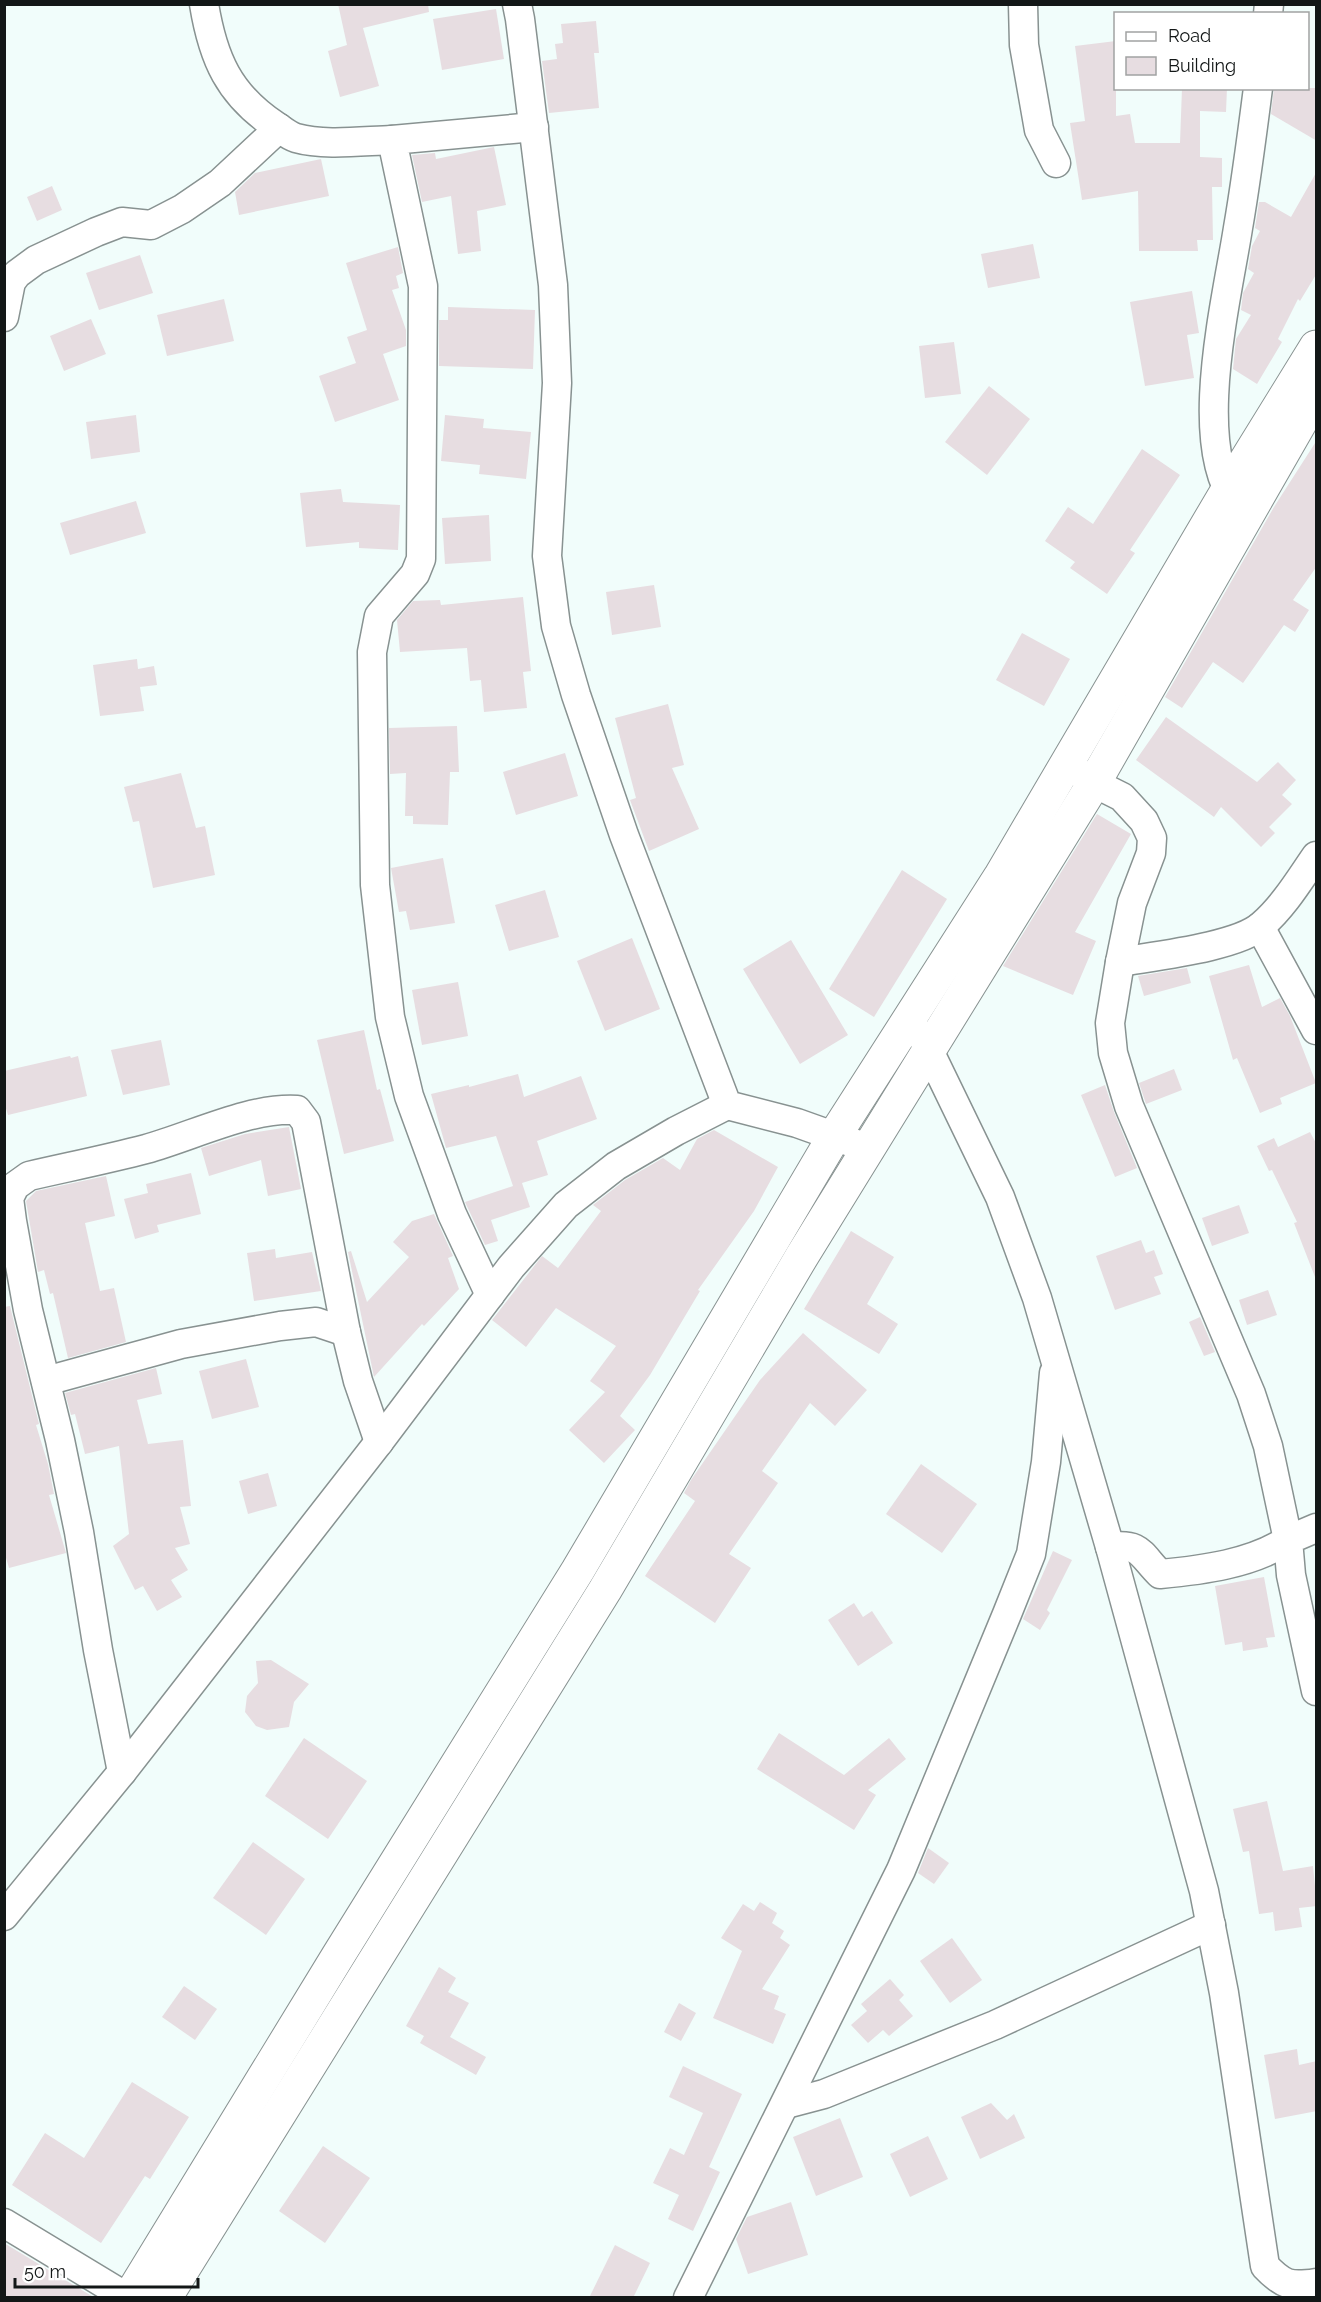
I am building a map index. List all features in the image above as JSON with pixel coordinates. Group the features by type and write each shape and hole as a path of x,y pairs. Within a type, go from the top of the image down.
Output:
{"main road":[{"path":"129,2298 338,1956 605,1590 802,1256 1094,783 1317,347"},
{"path":"165,2298 429,1873 461,1789 578,1570 835,1135 1000,877 1067,764 1237,503 1317,395"},
{"path":"708,1349 737,1365"},
{"path":"578,1570 605,1590"}],"street":[{"path":"204,4 208,28 222,67 239,96 294,138 335,142 392,140 534,127"},
{"path":"517,4 553,285 557,383 547,556 556,626 576,695 624,835 727,1105"},
{"path":"1023,4 1024,45 1039,130 1056,164"},
{"path":"1237,503 1216,450 1215,386 1258,90"},
{"path":"4,317 11,282 17,274 36,260 122,222 151,225 182,209 220,183 279,128"},
{"path":"392,140 423,286 421,559 415,574 379,616 372,652 375,885 390,1017 409,1096 452,1214 490,1295"},
{"path":"1067,764 1094,783 1122,797 1144,821 1152,838 1151,853 1132,903 1120,962 1110,1023 1113,1053 1130,1106 1251,1394 1268,1446 1288,1540 1291,1575 1317,1691"},
{"path":"1120,962 1188,951 1233,940 1260,927 1278,908 1317,856"},
{"path":"1260,927 1317,1030"},
{"path":"912,1016 930,1048 1000,1197 1037,1298 1110,1547 1204,1891 1224,1993 1264,2266 1278,2280 1299,2285 1317,2283"},
{"path":"4,1916 122,1772 379,1442 511,1267 566,1205 616,1166 727,1105 797,1123 870,1149"},
{"path":"122,1772 98,1650 79,1532 28,1310 9,1198 15,1186 29,1176 147,1148 261,1113 281,1109 297,1110 306,1122 346,1332 358,1381 379,1442"},
{"path":"46,1381 181,1344 280,1326 316,1323 346,1332"},
{"path":"688,2298 901,1870 1031,1554 1046,1462 1056,1359"},
{"path":"1110,1547 1128,1545 1141,1552 1160,1574 1190,1571 1255,1557 1317,1528"},
{"path":"786,2104 824,2094 995,2025 1211,1925"},
{"path":"4,2223 129,2298"}],"building":[{"path":"338,4 428,4 429,12 363,28 379,86 340,97 328,51 347,45"},
{"path":"496,9 504,59 442,70 433,19"},
{"path":"596,21 599,53 594,53 599,108 549,113 542,61 557,59 555,44 563,43 561,24"},
{"path":"1114,41 1116,116 1130,114 1135,143 1180,143 1182,90 1227,90 1226,112 1200,111 1200,157 1222,158 1222,187 1212,187 1213,240 1197,240 1198,251 1139,251 1138,191 1082,200 1070,123 1085,121 1075,46"},
{"path":"1317,88 1317,141 1271,114 1274,90"},
{"path":"494,147 506,205 477,211 481,251 458,254 451,196 422,202 412,155 435,153 436,159"},
{"path":"321,159 329,196 239,215 235,192 255,173"},
{"path":"1317,171 1317,273 1300,301 1298,299 1278,339 1282,342 1257,384 1233,369 1236,339 1251,315 1241,310 1243,293 1254,273 1248,269 1252,246 1260,231 1255,228 1259,202 1265,202 1291,217"},
{"path":"52,186 62,210 37,221 27,197"},
{"path":"1033,244 1040,278 988,288 981,254"},
{"path":"398,247 403,273 396,276 399,288 392,290 406,330 406,346 383,354 399,400 335,422 319,376 356,363 347,337 367,330 346,263"},
{"path":"140,255 153,293 99,310 86,273"},
{"path":"1192,291 1199,333 1187,335 1194,378 1145,386 1130,302"},
{"path":"224,299 234,341 167,356 157,315"},
{"path":"448,307 535,310 533,369 439,366 439,320 448,320"},
{"path":"91,319 106,354 64,371 50,336"},
{"path":"954,342 961,394 925,398 919,346"},
{"path":"989,386 1030,419 987,475 945,442"},
{"path":"136,415 140,452 91,459 86,422"},
{"path":"445,415 484,419 483,428 531,432 526,479 479,474 480,465 441,461"},
{"path":"1317,440 1317,566 1293,600 1309,610 1295,632 1284,625 1243,683 1213,662 1182,708 1165,697 1274,507"},
{"path":"1142,449 1180,475 1130,550 1135,553 1107,594 1070,568 1075,562 1045,541 1068,507 1093,524"},
{"path":"341,489 343,502 400,505 398,550 359,548 359,542 306,547 300,493"},
{"path":"136,501 146,533 70,555 60,523"},
{"path":"489,515 491,561 445,564 442,518"},
{"path":"654,585 661,627 612,635 606,592"},
{"path":"523,597 531,671 523,672 527,708 484,712 481,680 470,681 467,648 400,652 397,620 413,601 440,600 441,605"},
{"path":"1022,633 1070,659 1044,706 996,680"},
{"path":"137,659 138,669 154,666 157,685 140,687 144,711 100,716 93,665"},
{"path":"668,704 684,765 672,768 699,829 649,851 630,800 636,798 615,718"},
{"path":"1166,717 1257,782 1278,762 1296,780 1282,795 1292,804 1269,827 1275,833 1261,847 1221,807 1214,817 1136,760"},
{"path":"457,726 459,772 450,772 448,825 413,824 413,816 405,816 406,773 390,774 389,728"},
{"path":"565,753 578,796 516,815 503,772"},
{"path":"181,773 196,828 205,826 215,875 153,888 139,821 133,822 124,787"},
{"path":"1097,814 1131,834 1075,932 1096,941 1073,995 1003,966"},
{"path":"443,858 455,923 410,930 406,911 399,912 391,868"},
{"path":"902,870 947,899 874,1017 829,989"},
{"path":"545,890 559,937 509,951 495,905"},
{"path":"632,938 660,1009 605,1031 577,961"},
{"path":"791,940 848,1035 800,1064 743,969"},
{"path":"1249,965 1262,1007 1280,998 1290,1016 1316,1083 1280,1098 1282,1104 1260,1113 1237,1058 1233,1060 1209,976"},
{"path":"1187,968 1191,983 1144,996 1138,976"},
{"path":"458,982 468,1036 422,1045 412,990"},
{"path":"364,1030 377,1090 380,1089 394,1141 344,1154 317,1040"},
{"path":"161,1040 170,1085 123,1095 111,1050"},
{"path":"70,1056 71,1058 78,1056 87,1096 8,1115 4,1102 4,1071"},
{"path":"1174,1069 1182,1090 1146,1104 1139,1083"},
{"path":"518,1074 524,1097 581,1076 597,1119 537,1141 548,1175 522,1183 530,1207 491,1220 498,1241 485,1245 465,1202 513,1186 496,1136 446,1148 431,1094"},
{"path":"1105,1085 1137,1168 1115,1177 1081,1095"},
{"path":"289,1127 301,1189 268,1196 261,1160 209,1176 201,1148 245,1134"},
{"path":"714,1130 778,1167 754,1211 698,1290 700,1291 650,1375 620,1416 635,1430 604,1463 569,1430 605,1392 590,1381 616,1346 556,1308 526,1347 492,1320 542,1256 558,1268 601,1211 593,1205 625,1180 663,1158 680,1170 697,1139"},
{"path":"1310,1132 1317,1145 1317,1276 1315,1277 1294,1223 1297,1222 1272,1170 1269,1171 1257,1146 1274,1138 1278,1147"},
{"path":"191,1173 201,1214 157,1225 159,1232 135,1239 124,1199 148,1193 146,1184"},
{"path":"106,1176 115,1216 85,1223 100,1291 114,1288 126,1342 68,1358 53,1293 50,1294 44,1270 38,1272 26,1201 36,1191"},
{"path":"1239,1205 1249,1233 1212,1246 1202,1218"},
{"path":"434,1214 453,1256 448,1258 459,1289 424,1326 422,1324 374,1377 348,1252 351,1251 367,1302 409,1257 393,1242 412,1221"},
{"path":"851,1231 894,1257 867,1304 898,1324 879,1354 804,1309"},
{"path":"1141,1240 1146,1253 1154,1250 1163,1274 1154,1277 1161,1294 1115,1310 1096,1256"},
{"path":"275,1249 276,1258 312,1252 321,1291 254,1301 247,1253"},
{"path":"1268,1290 1277,1315 1247,1325 1239,1300"},
{"path":"10,1306 39,1424 36,1425 48,1464 54,1494 49,1495 66,1553 9,1568 4,1551 4,1307"},
{"path":"1200,1317 1215,1352 1204,1356 1189,1322"},
{"path":"803,1333 867,1390 835,1426 810,1403 762,1471 778,1483 729,1554 751,1568 715,1623 645,1576 695,1501 684,1493 691,1480 760,1380"},
{"path":"246,1359 259,1407 212,1419 199,1371"},
{"path":"156,1368 162,1394 137,1400 148,1444 183,1440 191,1506 180,1507 190,1544 175,1548 188,1570 171,1580 182,1597 157,1611 143,1586 135,1590 113,1546 129,1534 119,1446 85,1454 75,1414 71,1415 65,1393"},
{"path":"921,1464 977,1504 942,1553 886,1514"},
{"path":"268,1473 277,1506 248,1514 239,1481"},
{"path":"1053,1551 1072,1560 1047,1610 1050,1613 1040,1630 1023,1619"},
{"path":"1264,1577 1275,1637 1266,1638 1268,1647 1243,1651 1242,1642 1225,1645 1215,1586"},
{"path":"854,1603 863,1617 872,1611 893,1643 858,1666 828,1620"},
{"path":"271,1660 309,1684 294,1702 289,1727 267,1730 256,1726 245,1712 247,1696 258,1683 256,1661"},
{"path":"779,1733 844,1775 889,1738 906,1759 868,1790 876,1795 854,1830 757,1769"},
{"path":"304,1738 367,1781 328,1839 265,1796"},
{"path":"1267,1801 1283,1871 1313,1866 1317,1906 1299,1908 1302,1927 1275,1931 1273,1912 1259,1914 1249,1851 1243,1852 1233,1809"},
{"path":"253,1842 305,1879 266,1935 213,1898"},
{"path":"928,1848 949,1863 934,1884 918,1873"},
{"path":"760,1902 777,1913 772,1923 784,1931 780,1938 790,1945 762,1989 779,1996 774,2009 786,2014 773,2044 713,2018 742,1951 721,1938 743,1904 754,1911"},
{"path":"952,1938 982,1980 950,2003 920,1961"},
{"path":"439,1967 456,1978 448,1992 469,2003 450,2037 486,2057 476,2075 420,2043 424,2036 406,2026"},
{"path":"890,1979 904,1995 899,2000 913,2016 889,2036 883,2030 868,2043 851,2025 867,2011 861,2004"},
{"path":"184,1986 217,2009 195,2040 162,2017"},
{"path":"679,2003 696,2013 681,2041 664,2032"},
{"path":"1297,2049 1299,2065 1317,2061 1317,2111 1275,2119 1264,2055"},
{"path":"683,2066 742,2094 709,2167 720,2172 693,2231 668,2219 679,2195 653,2183 670,2148 684,2155 703,2113 669,2097"},
{"path":"132,2082 189,2117 150,2179 145,2176 101,2243 12,2185 45,2133 84,2158"},
{"path":"991,2103 1007,2120 1014,2114 1025,2138 980,2159 961,2117"},
{"path":"840,2118 863,2177 816,2196 793,2137"},
{"path":"928,2136 948,2179 910,2197 890,2154"},
{"path":"323,2146 370,2178 325,2243 279,2211"},
{"path":"791,2202 808,2255 748,2274 736,2239 747,2217"},
{"path":"4,2243 95,2298 4,2298"},
{"path":"615,2245 650,2263 633,2298 589,2298"}]}
